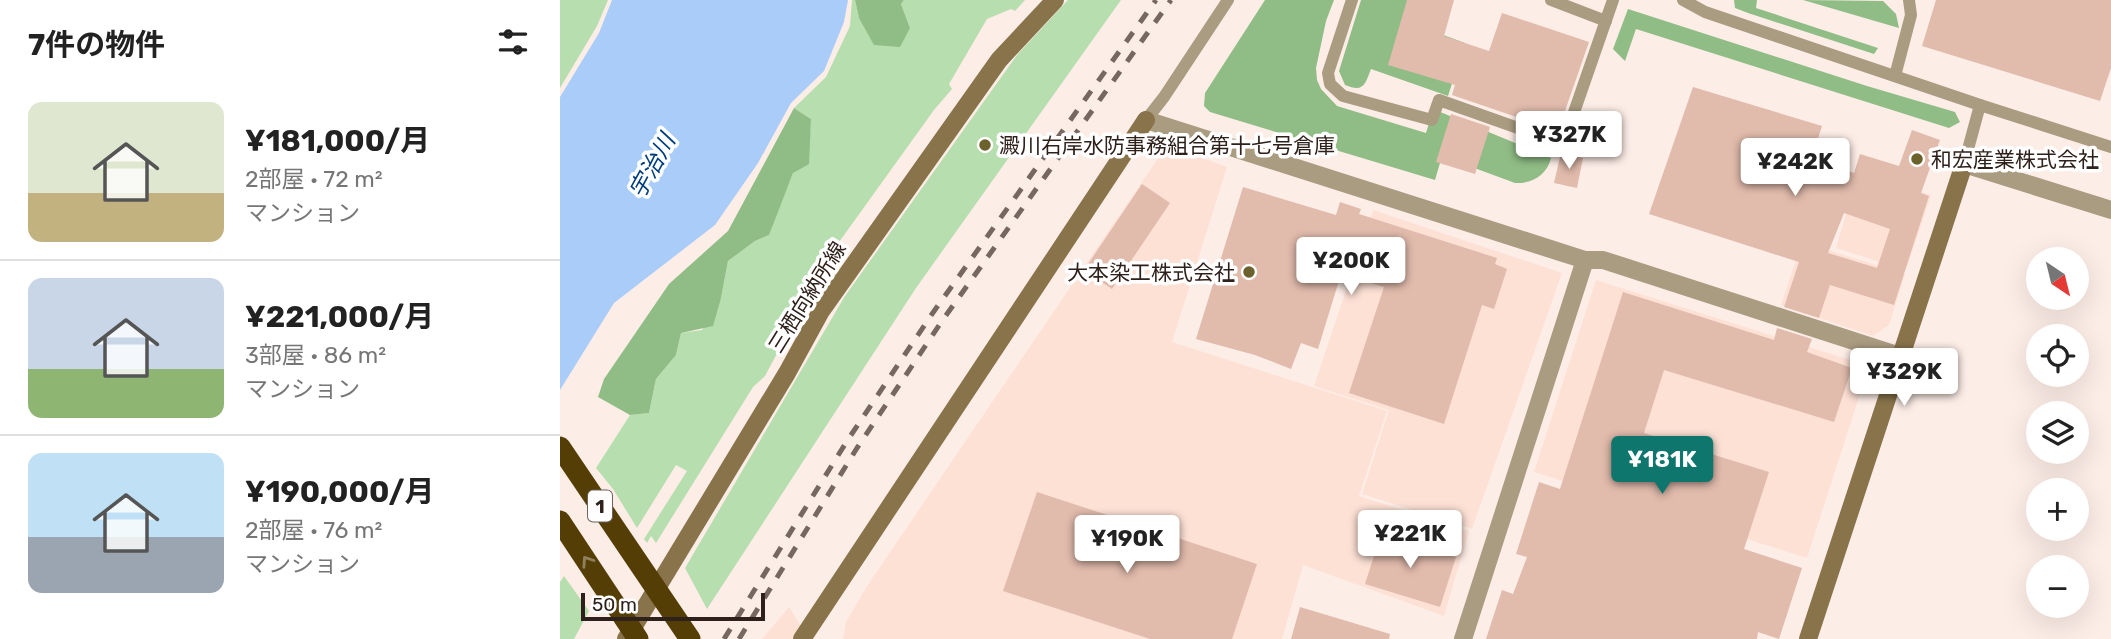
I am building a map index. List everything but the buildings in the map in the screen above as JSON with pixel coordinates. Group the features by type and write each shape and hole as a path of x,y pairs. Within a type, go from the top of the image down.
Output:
{"highway":[{"name":"1","path":"560,447 690,639"},
{"name":"1","path":"560,521 614,601 632,636"}],"street":[{"name":"三栖向納所線","path":"632,636 656,590 787,373 821,311 999,60 1055,0"},
{"path":"802,639 1146,120 1585,260 1603,260 1900,356"},
{"path":"1808,639 1964,164 2111,210"},
{"path":"1464,639 1585,260"}],"lane":[{"path":"1146,120 1228,0"},
{"path":"1352,0 1328,73 1329,84 1343,96 1432,120 1438,100 1563,144 1613,0"},
{"path":"1551,0 1606,21"},
{"path":"1683,0 1707,6 1895,76 2111,147"},
{"path":"1895,76 1912,15 1909,0"},
{"path":"1964,164 1980,105"}],"shaded area":[{"path":"1183,151 1227,167 1172,342 1387,411 1359,496 1469,531 1444,616 1303,565 1282,639 843,639 846,622 867,586 1161,154"},
{"path":"1858,173 1931,195 1906,270 1836,248"},
{"path":"1373,210 1562,273 1472,529 1362,494 1389,410 1314,386"},
{"path":"1802,242 1905,274 1889,325 1873,336 1781,305"},
{"path":"1596,280 1869,366 1807,558 1534,472"},
{"path":"789,607 809,639 762,639"}],"green space":[{"path":"560,0 608,0 597,26 560,88"},
{"path":"852,0 855,0 859,18 910,28 901,4 904,0 1025,0 1015,11 1011,9 987,19 949,84 952,89 829,256 765,376 753,387 656,543 651,536 647,543 644,539 687,471 676,465 637,528 613,489 596,468 630,415 649,413 656,379 676,355 681,333 702,330 721,298 728,261 755,241 769,235 810,134 811,119 794,108 826,77 850,26"},
{"path":"855,0 904,0 901,4 910,28 900,47 874,45 859,18"},
{"path":"1068,0 1121,0 916,288 707,609 685,568 845,296 1017,55"},
{"path":"1265,0 1334,0 1326,21 1316,68 1321,89 1337,106 1426,133 1433,109 1551,158 1549,164 1542,174 1533,180 1515,183 1442,156 1435,180 1210,112 1204,106 1205,93"},
{"path":"1361,0 1430,0 1438,33 1465,43 1448,96 1371,69 1363,86 1356,88 1345,85 1339,71"},
{"path":"1734,0 1757,0 1756,8 1878,48 1874,54 1748,13 1735,8"},
{"path":"1803,0 1883,1 1896,14 1899,28"},
{"path":"1628,9 1955,112 1960,122 1949,128 1636,29 1625,61 1613,49"},
{"path":"794,108 811,119 809,164 793,173 769,235 755,241 728,261 713,326 681,333 676,355 656,379 649,413 630,415 598,397 604,379 669,284 728,231"},
{"path":"564,576 589,611 574,639 560,639 560,582"}],"water":[{"name":"宇治川","path":"612,0 848,0 844,22 824,71 791,103 758,163 715,225 614,303 560,390 560,97 599,33"}],"railway":[{"path":"724,639 847,441 932,314 1156,0"},
{"path":"739,639 857,448 942,321 1171,0"}],"place":[{"name":"澱川右岸水防事務組合第十七号倉庫","path":"985,145"},
{"name":"和宏産業株式会社","path":"1917,159"},
{"name":"大本染工株式会社","path":"1249,272"}]}
